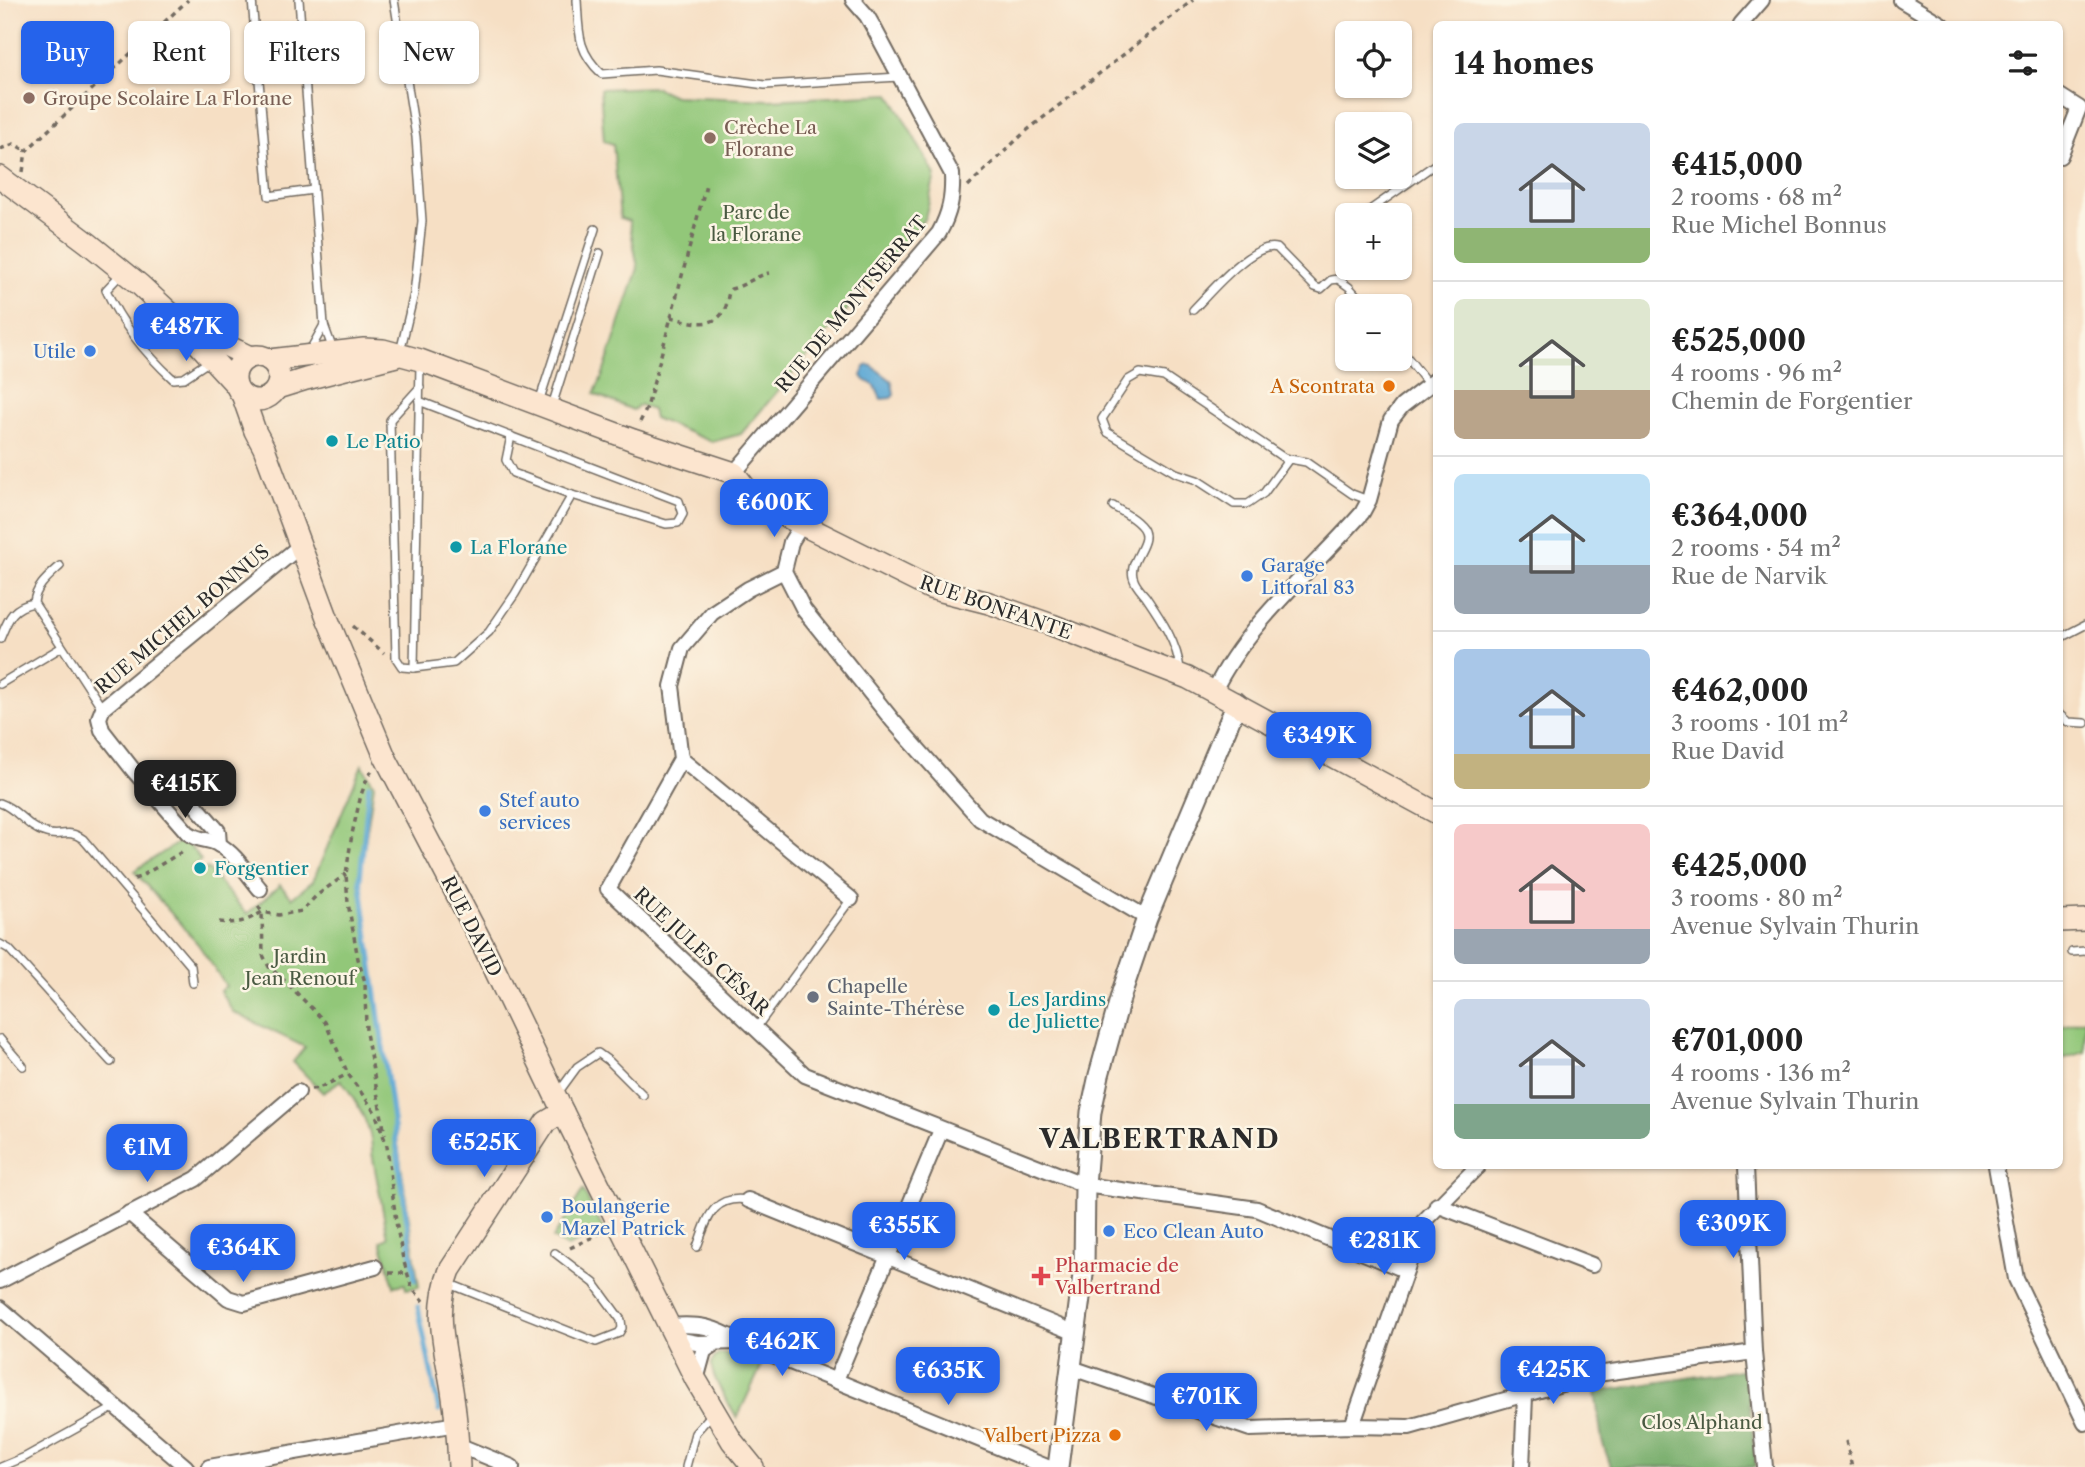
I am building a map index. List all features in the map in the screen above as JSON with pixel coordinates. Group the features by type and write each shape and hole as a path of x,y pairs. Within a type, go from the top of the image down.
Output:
{"main road":[{"name":"RUE DAVID","path":"0,177 123,271 169,312 239,389 264,448 328,620 385,758 483,945 696,1380 732,1441 753,1467"},
{"name":"RUE DAVID","path":"169,312 215,340 260,358"},
{"path":"399,356 306,379 253,400 239,389 236,371 239,365 260,358 364,349 383,350 420,360 633,440 734,473"},
{"path":"260,358 278,370 279,376 271,393"},
{"name":"RUE DAVID","path":"264,448 263,407 271,393"},
{"name":"RUE BONFANTE","path":"734,473 764,505 930,587 989,603 1181,674 1433,811"},
{"path":"2063,921 2085,920"},
{"path":"459,1467 440,1317 446,1282 450,1270 559,1104"}],"street":[{"path":"853,0 867,16 952,174 953,192"},
{"path":"1744,21 1762,0"},
{"path":"1900,0 1936,21"},
{"path":"2063,97 2082,106 2063,149"},
{"name":"RUE DE MONTSERRAT","path":"734,473 939,233 949,214 953,192"},
{"path":"1214,691 1224,670 1258,625 1357,519 1369,500 1391,420 1402,407 1433,382"},
{"path":"802,524 791,542 784,571 804,610 893,721 980,819 1147,918"},
{"name":"RUE MICHEL BONNUS","path":"260,889 230,852 188,833 102,730 99,718 103,708 300,546"},
{"path":"784,571 748,589 712,613 682,649 672,686 681,759 850,899"},
{"path":"1058,1467 1084,1267 1085,1185 1091,1112 1099,1075 1122,992 1147,918 1237,703"},
{"name":"RUE JULES CÉSAR","path":"681,759 608,890 805,1075 1085,1185 1258,1209 1405,1270"},
{"name":"RUE MICHEL BONNUS","path":"153,792 170,776 218,831 219,845"},
{"path":"0,1281 196,1179 298,1092"},
{"path":"836,1380 941,1130"},
{"path":"1352,1426 1423,1222 1475,1169"},
{"path":"1746,1169 1754,1352 1765,1467"},
{"path":"1997,1169 2016,1279 2085,1423"},
{"path":"748,1200 1076,1333"},
{"path":"1437,1205 1592,1265"},
{"path":"130,1213 229,1298 244,1303 375,1267"},
{"path":"0,1307 186,1467"},
{"path":"672,1333 695,1324 720,1331 1046,1467"},
{"path":"672,1333 715,1343 741,1342"},
{"path":"696,1380 704,1352 715,1343"},
{"path":"1072,1368 1250,1429 1409,1427 1597,1374 1754,1352"},
{"path":"1522,1467 1525,1396"},
{"path":"208,1467 457,1435 512,1467"}],"lane":[{"path":"252,0 269,196 313,190"},
{"path":"299,0 324,325 334,352 328,365 313,369 306,379"},
{"path":"394,0 416,137 422,220 414,294 399,356"},
{"path":"577,0 580,43 590,63 602,74 656,70 765,85 900,77"},
{"path":"1380,203 1433,166"},
{"path":"545,407 595,229"},
{"path":"1192,310 1232,270 1261,249 1270,246 1277,248 1315,287 1321,289 1331,280 1338,279 1355,294"},
{"path":"545,407 600,253"},
{"path":"123,271 106,290 126,325 157,364 173,379 184,378 212,360"},
{"path":"306,356 324,325"},
{"path":"414,668 420,360"},
{"path":"1412,360 1433,382"},
{"path":"1289,458 1264,493 1248,504 1234,504 1197,480 1177,473 1107,432 1102,419 1128,380 1140,373 1164,377 1284,458 1289,458 1306,462 1352,494 1369,500"},
{"path":"420,387 390,420 396,658 402,667 454,663 489,632 516,594 572,495"},
{"path":"419,401 511,436 679,501 683,514 678,523 666,523 572,495 513,473 506,460 511,436"},
{"path":"1114,506 1144,530 1144,544 1132,572 1134,581 1177,649 1181,674"},
{"path":"60,565 40,587 34,596 34,603 103,708"},
{"path":"0,639 17,609 34,603"},
{"path":"2063,636 2085,625"},
{"path":"0,684 62,647"},
{"path":"2063,718 2068,722 2085,723"},
{"path":"0,803 14,810 26,823 44,833 51,835 69,832 83,839 191,966 193,983"},
{"path":"756,1028 850,899"},
{"path":"0,944 9,949 111,1062"},
{"path":"2073,952 2085,951"},
{"path":"0,1039 23,1066"},
{"path":"559,1104 577,1067 598,1053 643,1096"},
{"path":"697,1247 714,1208 731,1199 748,1200"},
{"path":"446,1282 596,1342 619,1333 622,1328 621,1320 594,1283 555,1253"},
{"path":"1,1467 25,1457 117,1406"},
{"path":"686,1467 695,1433 715,1411"}],"path":[{"path":"20,191 26,151 188,0"},
{"path":"953,192 971,185 1026,132 1193,0"},
{"path":"0,149 14,144 26,151"},
{"path":"633,440 647,408 706,185"},
{"path":"671,317 699,324 711,322 721,315 731,289 769,272"},
{"path":"328,620 340,615 385,654"},
{"path":"385,758 368,776 361,795 346,874 348,903 365,982 366,1033 387,1146 396,1222 412,1288 421,1301 442,1306"},
{"path":"120,883 139,877 197,839"},
{"path":"219,922 236,924 262,912 279,915 302,911 316,896 346,874"},
{"path":"260,889 258,905 262,912 263,955 269,967 325,1022 348,1074 375,1112 387,1146"},
{"path":"298,1092 318,1088 348,1074"},
{"path":"555,1253 604,1231"},
{"path":"1846,1441 1852,1467"}],"green space":[{"name":"Parc de la Florane","path":"655,87 674,96 769,100 890,94 935,175 925,218 741,434 712,442 654,418 652,410 640,405 633,410 594,394 638,268 629,221 620,218 613,144 604,141 600,89"},
{"name":"Jardin Jean Renouf","path":"362,765 374,785 359,881 419,1287 406,1289 405,1284 394,1286 381,1241 388,1238 370,1134 352,1096 341,1080 323,1093 293,1062 305,1047 233,1012 220,991 226,986 198,944 134,871 184,839 201,860 192,867 198,875 207,868 247,914 280,885 292,898 313,881"},
{"path":"2085,1019 2085,1052 2063,1059 2063,1026"},
{"path":"583,1190 604,1231 567,1247 553,1238"},
{"path":"720,1354 729,1354 762,1365 737,1418 713,1374 712,1362"},
{"name":"Clos Alphand","path":"1746,1369 1756,1467 1611,1467 1602,1441 1595,1392"}],"water":[{"path":"868,365 892,381 894,395 891,398 881,399 875,386 862,376 864,367"}],"waterway":[{"path":"369,785 360,879 415,1280"},
{"path":"418,1307 439,1411"}],"place":[{"name":"Groupe Scolaire La Florane","path":"29,98"},
{"name":"Crèche La Florane","path":"710,138"},
{"name":"Utile","path":"90,351"},
{"name":"A Scontrata","path":"1389,386"},
{"name":"Le Patio","path":"332,441"},
{"name":"La Florane","path":"456,547"},
{"name":"Garage Littoral 83","path":"1247,576"},
{"name":"Stef auto services","path":"485,811"},
{"name":"Forgentier","path":"200,868"},
{"name":"Chapelle Sainte-Thérèse","path":"813,997"},
{"name":"Les Jardins de Juliette","path":"994,1010"},
{"name":"Boulangerie Mazel Patrick","path":"547,1217"},
{"name":"Eco Clean Auto","path":"1109,1231"},
{"name":"Pharmacie de Valbertrand","path":"1041,1276"},
{"name":"Valbert Pizza","path":"1115,1435"}],"district":[{"name":"VALBERTRAND","path":"1160,1139"}]}
